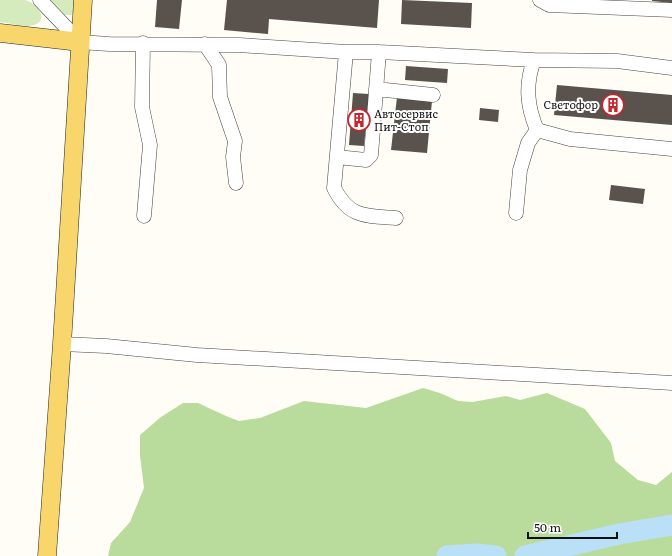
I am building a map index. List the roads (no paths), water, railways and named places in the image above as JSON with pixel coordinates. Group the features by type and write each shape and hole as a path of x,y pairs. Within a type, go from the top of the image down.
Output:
{"main road":[{"path":"46,556 62,344 83,0"},
{"path":"0,33 80,42"}],"street":[{"path":"40,0 80,42 109,44 239,44 346,52 379,52 534,60 617,61 672,68"},
{"path":"540,0 550,5 672,10"},
{"path":"143,43 142,108 150,145 144,216"},
{"path":"205,44 219,65 220,97 235,141 233,157 236,184"},
{"path":"346,52 334,188 344,205 362,215 396,218"},
{"path":"337,157 366,160 371,155 379,52"},
{"path":"534,60 529,74 528,95 532,118 537,130"},
{"path":"376,89 433,95"},
{"path":"537,130 570,139 672,150"},
{"path":"516,213 520,170 528,143 537,130"},
{"path":"62,344 106,346 197,355 672,383"}],"waterway":[{"path":"525,556 619,534 672,525"},
{"path":"447,556 476,554 496,556"}],"place":[{"name":"Светофор","path":"613,105"},
{"name":"Автосервис Пит-Стоп","path":"359,120"}]}
